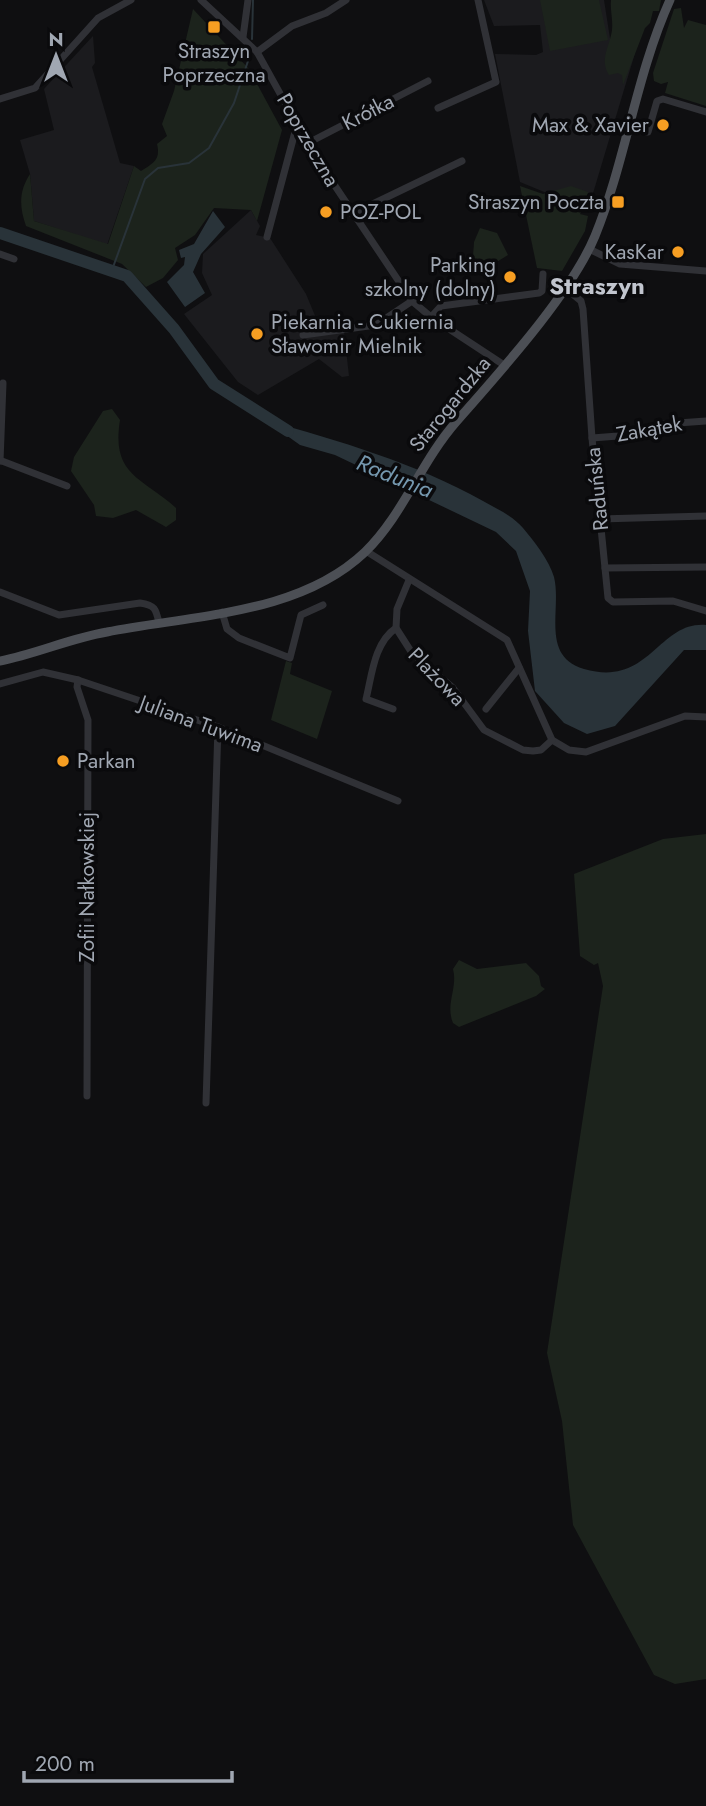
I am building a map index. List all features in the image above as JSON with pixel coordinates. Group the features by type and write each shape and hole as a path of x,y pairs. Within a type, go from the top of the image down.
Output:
{"main road":[{"name":"Starogardzka","path":"0,661 103,632 222,612 306,590 332,576 366,551 403,500 439,442 504,365 564,287 589,249 670,0"}],"street":[{"path":"0,99 35,88 98,19 131,0"},
{"name":"Poprzeczna","path":"201,0 257,52 352,214 412,301 431,317 504,365"},
{"path":"243,37 248,0"},
{"path":"257,52 292,26 326,13 346,0"},
{"path":"438,108 496,82 478,0"},
{"name":"Krótka","path":"308,143 428,81"},
{"path":"629,129 648,132 657,101 663,99 706,112"},
{"path":"267,237 295,132 300,129"},
{"path":"352,214 462,161"},
{"path":"589,249 620,264 706,271"},
{"path":"0,254 14,260"},
{"path":"431,317 441,306 539,293 542,290 543,274"},
{"name":"Raduńska","path":"564,287 580,301 583,309 592,438 608,598 613,602 673,601 706,611"},
{"path":"303,335 376,325 412,301"},
{"path":"3,383 1,461 66,486"},
{"name":"Zakątek","path":"592,438 631,435 664,424 706,421"},
{"path":"600,519 706,516"},
{"path":"366,551 508,640 552,740 574,752 595,749 685,716 706,717"},
{"path":"605,568 706,567"},
{"path":"393,709 366,699 377,655 386,636 396,628 397,609 409,580"},
{"path":"0,592 59,615 140,603 151,604 156,609 159,623"},
{"path":"222,612 227,629 239,638 290,658 301,615 323,605"},
{"name":"Plażowa","path":"396,628 412,653 453,688 484,730 523,750 541,750 552,740"},
{"name":"Plażowa","path":"486,709 519,668"},
{"name":"Juliana Tuwima","path":"0,684 43,673 78,680 218,727 398,801"},
{"name":"Zofii Nałkowskiej","path":"78,680 77,687 88,720 87,1096"},
{"path":"206,1103 218,727"}],"shaded area":[{"path":"484,0 604,0 612,51 635,53 588,210 520,182 495,54 536,55 543,52 540,25 494,26"},
{"path":"540,0 599,0 608,40 550,51"},
{"path":"611,0 661,0 659,11 653,11 650,23 645,28 623,85 622,75 609,75 605,63 612,30"},
{"path":"681,8 684,28 688,20 706,25 706,106 665,93 668,82 661,84 654,81 653,73 674,9"},
{"path":"193,9 249,69 282,130 257,221 251,210 214,208 195,235 175,248 178,260 163,278 146,287 122,264 26,226 21,205 22,193 30,174 34,221 108,244 134,166 141,171 152,163 158,154 157,144 167,136 162,124 174,91"},
{"path":"93,36 95,63 92,67 120,163 134,166 107,245 34,221 30,174 20,140 54,130 44,89"},
{"path":"520,186 543,194 571,186 588,192 588,201 580,214 588,216 585,231 562,271 537,268"},
{"path":"251,210 260,226 256,235 270,238 306,294 321,330 344,332 349,376 342,377 319,359 258,395 238,382 184,314 212,295 202,273 203,254"},
{"path":"480,228 497,233 508,255 495,263 481,266 473,257 474,242"},
{"path":"112,409 120,420 118,439 125,464 141,481 176,508 176,520 166,527 136,510 113,518 96,516 94,505 71,471 74,457 103,411"},
{"path":"286,661 292,663 290,674 332,691 317,739 271,720"},
{"path":"706,834 706,1679 675,1684 654,1675 573,1525 562,1421 547,1353 603,986 598,963 594,965 580,956 574,874 663,839"},
{"path":"459,960 477,969 526,963 539,976 541,986 545,989 536,996 459,1027 453,1023 450,1009 453,969"}],"water":[{"path":"213,211 225,227 201,254 193,272 205,293 185,307 167,282 184,265 185,257 181,258 179,250 194,244"},
{"path":"265,420 404,464 457,487 514,520 545,557 552,571 556,590 557,643 570,663 584,669 606,672 624,670 639,662 676,633 690,627 706,625 706,650 684,650 615,726 587,734 564,723 535,691 528,631 530,591 516,551 496,532 335,455 300,445"}],"waterway":[{"path":"252,39 253,0"},
{"path":"112,270 145,179 158,168 189,163 209,148 234,103 250,55"},
{"name":"Radunia","path":"0,233 127,276 174,329 214,384 288,431"}],"place":[{"name":"Straszyn Poprzeczna","path":"214,27"},
{"name":"Max & Xavier","path":"663,125"},
{"name":"Straszyn Poczta","path":"618,202"},
{"name":"POZ-POL","path":"326,212"},
{"name":"KasKar","path":"678,252"},
{"name":"Parking szkolny (dolny)","path":"510,277"},
{"name":"Piekarnia - Cukiernia Sławomir Mielnik","path":"257,334"},
{"name":"Parkan","path":"63,761"}],"district":[{"name":"Straszyn","path":"597,286"}]}
